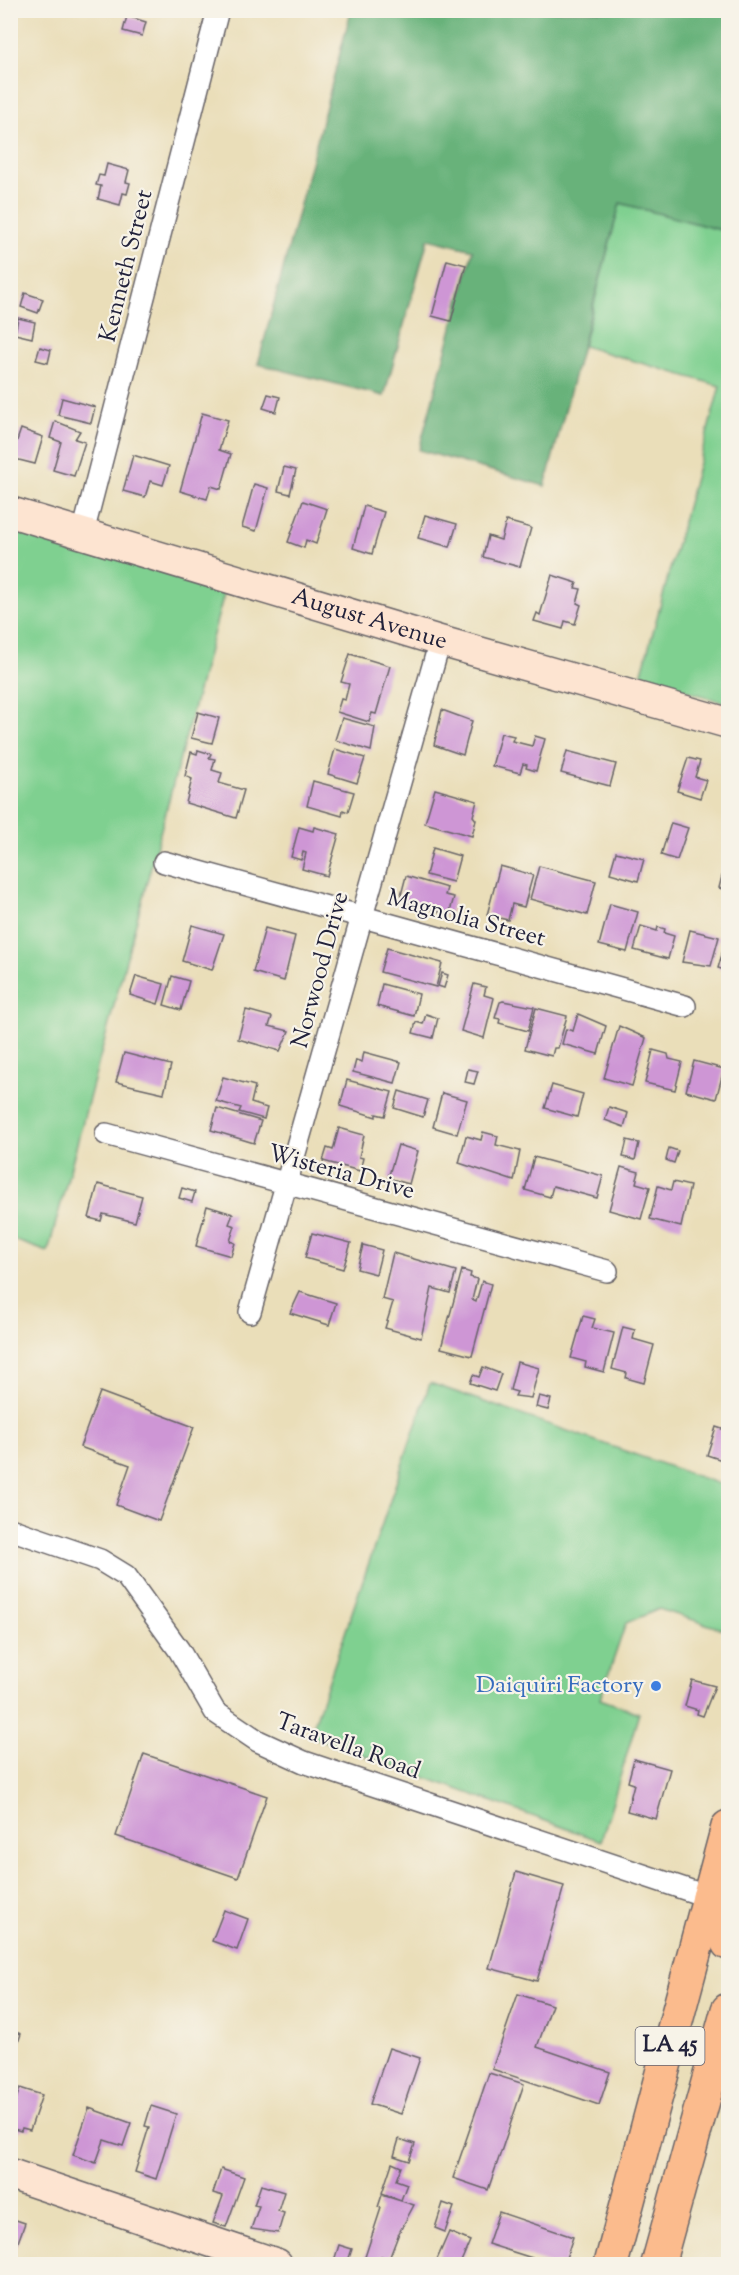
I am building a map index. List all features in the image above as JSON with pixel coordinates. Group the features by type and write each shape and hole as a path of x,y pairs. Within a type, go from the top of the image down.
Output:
{"main road":[{"name":"LA 45","path":"610,2265 709,1897 726,1848"},
{"path":"709,1897 729,1943"},
{"name":"LA 45","path":"658,2265 723,2048 729,2010"}],"street":[{"name":"Kenneth Street","path":"83,533 136,338 187,124 218,10"},
{"name":"August Avenue","path":"10,512 440,641 729,723"},
{"name":"Norwood Drive","path":"250,1312 288,1185 440,641"},
{"name":"Magnolia Street","path":"164,862 684,1006"},
{"name":"Wisteria Drive","path":"106,1134 607,1271"},
{"name":"Taravella Road","path":"10,1529 100,1560 126,1576 179,1650 214,1712 258,1742 304,1762 709,1897"},
{"path":"10,2175 277,2265"}],"green space":[{"path":"351,11 728,11 728,232 620,203 545,486 419,450 473,250 428,239 384,396 258,364"},
{"path":"620,203 728,232 728,704 641,676 720,386 583,346"},
{"path":"11,525 225,590 48,1252 11,1239"},
{"path":"430,1383 728,1487 728,1631 659,1609 626,1623 600,1699 639,1713 601,1841 310,1736"}],"building":[{"path":"127,16 146,22 142,36 123,31"},
{"path":"107,164 129,170 126,182 130,183 127,194 123,193 120,205 98,199 101,186 96,185 99,175 104,176"},
{"path":"447,260 466,265 451,321 432,316"},
{"path":"25,293 43,299 38,313 21,307"},
{"path":"18,318 35,322 32,338 15,334"},
{"path":"40,347 51,350 48,363 36,360"},
{"path":"268,394 280,397 276,412 263,408"},
{"path":"62,398 95,407 91,423 58,415"},
{"path":"202,413 228,420 219,450 231,454 221,489 211,486 207,499 180,491"},
{"path":"55,421 80,431 75,439 85,442 74,476 53,470 61,442 50,438"},
{"path":"21,429 43,437 35,464 11,458"},
{"path":"133,455 169,466 163,485 150,481 145,497 123,491"},
{"path":"284,467 296,470 290,494 278,491"},
{"path":"254,484 268,488 256,531 242,527"},
{"path":"303,501 327,509 316,544 306,540 304,548 288,542"},
{"path":"364,506 384,512 372,554 353,548"},
{"path":"425,515 457,524 450,547 418,538"},
{"path":"506,521 531,528 520,567 483,557 488,536 501,540"},
{"path":"552,575 577,583 575,588 581,589 577,603 581,605 575,624 565,621 563,629 534,621 537,613 540,615"},
{"path":"350,654 390,666 376,714 372,713 369,722 337,712 341,699 345,700 349,684 341,682"},
{"path":"442,710 472,721 463,755 434,745"},
{"path":"198,712 219,718 212,743 191,738"},
{"path":"342,718 375,727 371,751 335,740"},
{"path":"501,733 514,736 512,741 532,746 535,736 545,739 536,771 526,768 527,765 523,764 520,773 492,766"},
{"path":"335,749 365,758 357,783 328,774"},
{"path":"198,750 211,754 209,758 215,759 212,770 222,773 219,783 244,790 236,818 186,803 192,779 185,776 191,752 197,754"},
{"path":"567,751 616,764 610,786 561,773"},
{"path":"688,758 700,761 695,777 706,780 700,798 677,791"},
{"path":"313,781 354,792 348,812 343,810 342,816 307,806"},
{"path":"435,789 477,801 473,816 476,820 472,836 425,823"},
{"path":"671,823 688,828 677,860 661,855"},
{"path":"299,827 313,831 314,827 339,834 327,876 302,869 306,853 303,852 301,860 291,857"},
{"path":"433,848 460,856 453,882 426,875"},
{"path":"616,852 644,859 638,881 610,873"},
{"path":"500,866 533,875 524,907 512,904 508,920 487,915"},
{"path":"539,866 596,881 587,915 530,899"},
{"path":"406,876 447,888 445,895 454,897 449,915 400,899"},
{"path":"722,876 728,877 728,891 719,888"},
{"path":"610,904 638,912 627,952 599,945"},
{"path":"192,925 224,934 212,970 182,961"},
{"path":"641,926 657,931 658,927 665,929 664,933 674,936 668,959 634,950"},
{"path":"265,928 295,936 284,981 253,972"},
{"path":"690,930 719,937 711,966 682,962"},
{"path":"726,940 728,941 728,971 718,968"},
{"path":"387,948 442,963 436,987 380,972"},
{"path":"442,973 448,975 444,988 438,986"},
{"path":"136,976 164,984 158,1004 130,995"},
{"path":"172,976 189,981 181,1010 164,1005"},
{"path":"382,984 419,994 414,1016 377,1006"},
{"path":"474,984 486,987 484,995 494,998 484,1038 461,1031"},
{"path":"500,1002 534,1007 528,1031 499,1023 500,1019 495,1018"},
{"path":"536,1008 567,1016 558,1048 554,1048 552,1056 525,1049"},
{"path":"246,1010 272,1017 269,1026 289,1031 280,1051 238,1039"},
{"path":"426,1014 438,1018 433,1038 413,1033 416,1022 423,1024"},
{"path":"578,1014 606,1026 598,1054 562,1044 566,1029 573,1031"},
{"path":"619,1026 646,1038 632,1086 604,1078"},
{"path":"653,1050 668,1054 669,1059 682,1062 675,1090 645,1083"},
{"path":"364,1052 401,1062 395,1083 353,1072 356,1060 362,1062"},
{"path":"124,1053 171,1065 164,1093 116,1082"},
{"path":"694,1061 724,1069 716,1099 686,1091"},
{"path":"468,1069 478,1071 474,1084 465,1082"},
{"path":"223,1077 255,1086 251,1103 267,1108 264,1119 239,1112 241,1108 216,1101"},
{"path":"347,1080 392,1092 385,1116 376,1114 376,1117 340,1106"},
{"path":"552,1085 583,1094 577,1117 545,1108"},
{"path":"399,1091 428,1100 423,1117 394,1108"},
{"path":"442,1093 467,1100 457,1134 433,1127"},
{"path":"609,1107 628,1113 624,1127 605,1120"},
{"path":"217,1108 261,1121 254,1143 211,1130"},
{"path":"339,1128 364,1135 359,1157 363,1158 360,1171 323,1161 327,1148 333,1150"},
{"path":"483,1132 498,1136 496,1145 520,1151 514,1181 459,1163 466,1136 481,1140"},
{"path":"627,1140 639,1143 635,1160 623,1157"},
{"path":"398,1145 418,1151 409,1184 388,1178"},
{"path":"669,1148 678,1151 674,1163 666,1160"},
{"path":"534,1157 603,1176 597,1198 553,1186 550,1197 525,1190"},
{"path":"621,1167 639,1172 636,1183 650,1187 641,1219 609,1210"},
{"path":"673,1182 690,1186 681,1227 650,1219 658,1186 671,1190"},
{"path":"98,1184 142,1196 135,1222 103,1214 101,1221 89,1218"},
{"path":"182,1188 195,1192 192,1202 179,1198"},
{"path":"207,1206 233,1214 229,1224 235,1226 230,1241 235,1243 231,1256 196,1246"},
{"path":"312,1233 351,1243 343,1269 305,1258"},
{"path":"363,1245 382,1250 376,1274 357,1269"},
{"path":"393,1253 456,1271 450,1293 432,1288 421,1338 385,1328 393,1302 382,1299"},
{"path":"462,1270 471,1273 470,1277 477,1279 472,1300 476,1302 482,1281 491,1284 472,1356 441,1348"},
{"path":"300,1292 336,1303 329,1325 290,1313"},
{"path":"583,1316 595,1319 592,1328 614,1333 604,1372 585,1367 586,1362 571,1358"},
{"path":"623,1327 635,1330 633,1339 654,1345 644,1383 626,1378 627,1373 612,1369"},
{"path":"517,1362 539,1368 531,1398 515,1396 517,1392 510,1390"},
{"path":"483,1367 501,1374 495,1391 470,1383 473,1375 479,1377"},
{"path":"100,1392 194,1427 159,1521 116,1505 130,1465 80,1447"},
{"path":"539,1396 551,1399 548,1410 536,1407"},
{"path":"716,1427 728,1431 728,1462 707,1455"},
{"path":"692,1680 715,1686 703,1716 697,1714 698,1710 685,1706"},
{"path":"144,1754 267,1796 238,1878 116,1836"},
{"path":"634,1759 670,1769 656,1819 627,1811 634,1784 628,1782"},
{"path":"516,1872 564,1886 537,1981 489,1968"},
{"path":"224,1910 248,1919 237,1950 212,1941"},
{"path":"518,1994 552,2005 537,2047 610,2072 599,2105 492,2069"},
{"path":"10,2030 21,2034 11,2063 10,2063"},
{"path":"389,2048 420,2058 401,2114 370,2104"},
{"path":"489,2073 524,2084 488,2190 453,2178"},
{"path":"20,2088 42,2095 30,2130 22,2128 21,2131 10,2128 10,2117"},
{"path":"151,2106 176,2114 156,2179 135,2172 149,2127 145,2126"},
{"path":"89,2108 131,2123 123,2146 104,2140 96,2163 73,2155"},
{"path":"399,2139 415,2144 409,2161 394,2156"},
{"path":"392,2163 401,2167 396,2180 407,2184 401,2200 382,2193"},
{"path":"221,2169 244,2177 226,2227 213,2223 223,2196 213,2193"},
{"path":"261,2185 284,2192 278,2211 284,2213 278,2233 251,2229 259,2206 254,2205"},
{"path":"382,2195 414,2205 399,2233 389,2259 381,2256 379,2262 365,2257 381,2208 378,2207"},
{"path":"443,2203 454,2207 445,2232 435,2228"},
{"path":"499,2212 573,2237 564,2264 551,2264 488,2244"},
{"path":"13,2219 25,2223 10,2264 10,2226"},
{"path":"449,2232 470,2241 460,2264 435,2264"},
{"path":"339,2245 352,2249 347,2264 333,2264"}],"place":[{"name":"Daiquiri Factory","path":"656,1686"}]}
